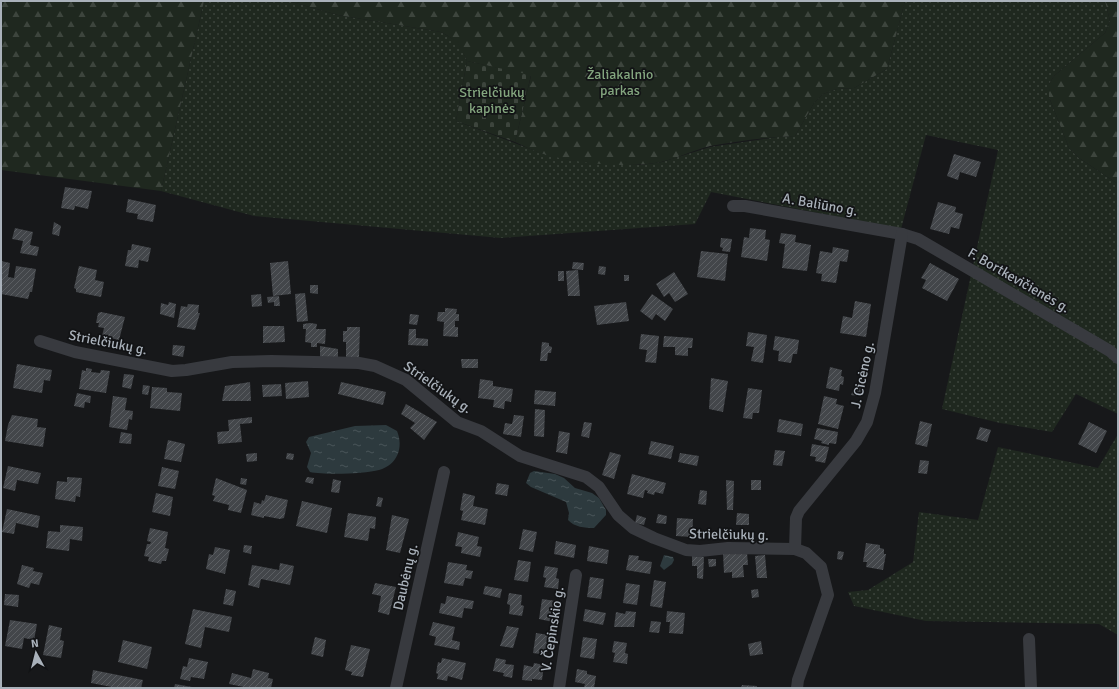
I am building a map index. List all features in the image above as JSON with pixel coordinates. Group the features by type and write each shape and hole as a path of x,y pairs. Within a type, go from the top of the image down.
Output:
{"street":[{"name":"A. Baliūno g.","path":"733,206 745,206 902,234"},
{"name":"F. Bortkevičienės g.","path":"902,234 918,239 986,278 1110,351 1118,358"},
{"name":"J. Cicėno g.","path":"795,549 796,518 799,511 856,440 867,422 882,354 902,234"},
{"name":"Strielčiukų g.","path":"40,341 75,352 131,361 172,371 232,362 271,361 359,362 375,366 406,380 457,422 481,432 520,456 586,477 599,487 618,515 633,528 654,538 686,550 700,551 728,548 795,549"},
{"name":"Daubėnų g.","path":"396,688 444,472"},
{"path":"795,549 806,554 821,567 828,596 803,665 797,688"},
{"name":"V. Čepinskio g.","path":"559,688 576,575"},
{"path":"1029,639 1031,688"}],"green space":[{"path":"1,1 204,1 161,191 1,170"},
{"path":"204,1 288,1 338,15 441,32 455,40 462,49 467,61 456,121 541,153 570,160 641,165 662,162 710,147 795,136 814,103 823,94 837,89 854,88 887,69 905,1 1105,1 1110,21 1105,33 1054,76 1049,84 1049,97 1069,148 1079,158 1118,184 1118,414 1076,394 1052,432 1000,423 942,409 998,150 926,135 901,229 711,192 695,224 501,238 254,216 161,191"},
{"name":"Žaliakalnio parkas","path":"288,1 905,1 887,69 854,88 837,89 823,94 814,103 795,136 774,137 710,146 661,162 617,165 553,157 515,142 531,76 467,61 457,43 441,32 338,15"},
{"path":"1105,1 1118,1 1118,184 1079,158 1069,148 1049,97 1049,84 1054,76 1105,33 1110,21"},
{"name":"Strielčiukų kapinės","path":"467,61 531,75 515,142 456,121"},
{"path":"1118,434 1118,635 1099,624 926,621 854,606 848,592 868,590 913,562 919,512 978,520 998,447 1098,468"}],"water":[{"path":"386,425 397,431 400,444 394,460 385,468 364,472 334,474 310,472 307,467 311,453 306,442 309,437 355,426"},
{"path":"534,471 555,474 564,478 575,488 592,493 599,498 606,510 606,515 594,528 576,526 568,520 569,513 566,502 531,487 526,483 530,473"},
{"path":"664,555 673,557 674,560 672,564 664,570 660,566"}],"building":[{"path":"954,154 981,162 976,177 960,172 958,180 947,176"},
{"path":"65,187 92,191 88,209 75,206 74,210 61,208"},
{"path":"128,199 156,205 153,222 137,219 138,214 126,212"},
{"path":"938,202 956,207 955,212 963,214 959,229 951,227 949,234 930,229"},
{"path":"54,222 61,226 59,236 52,234"},
{"path":"15,228 33,232 30,245 39,247 37,256 20,253 23,241 12,239"},
{"path":"750,228 766,230 765,239 770,240 767,261 741,257 744,237 749,238"},
{"path":"781,233 796,235 795,242 811,245 807,271 782,268 785,244 779,243"},
{"path":"721,238 732,239 730,252 722,251 723,248 720,247"},
{"path":"132,244 151,248 148,262 139,260 138,268 125,266 128,250 131,250"},
{"path":"833,247 849,250 847,262 840,261 836,283 821,281 822,274 816,273 820,251 832,253"},
{"path":"701,251 728,254 725,281 697,277"},
{"path":"1,261 10,263 8,277 14,278 16,266 36,269 32,292 30,292 28,299 1,294"},
{"path":"288,261 291,294 273,296 270,263"},
{"path":"573,262 584,263 583,270 572,269"},
{"path":"930,263 959,279 947,301 922,288 926,280 921,278"},
{"path":"79,266 97,270 95,280 104,282 101,297 76,292 76,289 74,288"},
{"path":"599,266 606,267 605,275 598,274"},
{"path":"578,270 580,296 568,296 566,271"},
{"path":"558,271 564,271 564,281 558,281"},
{"path":"674,272 688,294 675,302 669,293 664,297 656,284"},
{"path":"624,275 629,275 629,281 624,281"},
{"path":"310,285 318,285 318,294 310,293"},
{"path":"305,293 308,321 297,322 295,294"},
{"path":"261,294 262,306 252,307 251,295"},
{"path":"652,294 673,309 665,321 656,314 652,320 640,311"},
{"path":"279,296 280,306 274,306 274,302 268,303 267,297"},
{"path":"855,301 871,304 866,337 840,333 843,316 852,318"},
{"path":"169,302 176,304 174,318 160,314 161,303 168,305"},
{"path":"626,302 629,321 597,325 594,306"},
{"path":"188,304 199,305 198,313 200,313 195,330 177,327 181,306 187,307"},
{"path":"445,308 457,309 456,314 459,314 459,321 455,321 455,327 458,327 458,337 443,336 444,322 437,321 438,312 445,312"},
{"path":"101,312 125,317 119,340 102,336 104,328 98,327 99,323 96,323 98,313"},
{"path":"410,314 419,315 417,325 409,324"},
{"path":"303,324 317,324 316,329 326,329 325,344 317,343 317,347 311,347 311,343 305,342 306,329 303,329"},
{"path":"263,326 284,326 285,342 263,343"},
{"path":"347,327 360,327 359,358 346,358 346,342 343,342 343,331 347,331"},
{"path":"409,329 416,329 416,338 428,339 428,346 408,345"},
{"path":"748,332 767,335 763,363 751,361 754,347 746,346"},
{"path":"641,334 659,336 656,363 645,362 647,350 639,349"},
{"path":"664,336 693,338 692,348 688,348 688,356 675,355 675,347 663,347"},
{"path":"775,336 799,340 797,354 793,354 791,363 778,361 779,351 773,350"},
{"path":"542,342 549,343 549,346 552,347 551,353 548,353 547,361 540,361"},
{"path":"173,345 185,346 183,357 172,355"},
{"path":"320,346 338,349 338,360 320,359"},
{"path":"461,359 478,359 478,368 462,368"},
{"path":"17,364 52,370 50,381 44,380 42,393 13,388"},
{"path":"830,367 842,370 841,376 844,377 843,385 840,384 839,391 826,388"},
{"path":"86,368 92,369 91,372 100,373 101,370 110,371 106,393 79,389 82,370 86,371"},
{"path":"124,374 134,375 131,389 122,387"},
{"path":"711,378 728,381 723,412 709,409"},
{"path":"480,379 493,381 493,386 513,389 511,402 505,401 504,409 493,407 494,400 478,398"},
{"path":"308,381 309,397 286,399 285,383"},
{"path":"250,382 251,401 222,401 225,386"},
{"path":"341,382 386,392 383,405 338,394"},
{"path":"281,384 282,396 263,397 262,385"},
{"path":"143,385 150,386 148,395 142,394"},
{"path":"855,385 864,387 863,394 858,393 858,396 851,395"},
{"path":"152,387 167,388 167,392 182,393 180,411 150,408"},
{"path":"748,388 762,390 759,413 753,413 752,419 743,418"},
{"path":"535,390 556,392 555,406 534,404"},
{"path":"77,393 91,396 90,403 85,402 84,408 74,406"},
{"path":"113,396 127,398 125,410 133,411 132,420 129,419 127,430 109,427"},
{"path":"824,396 837,399 836,404 844,406 838,429 818,424"},
{"path":"406,404 437,422 424,440 410,428 415,423 401,414"},
{"path":"535,409 545,410 544,437 534,436"},
{"path":"12,415 38,419 37,427 46,428 43,447 5,441 8,425"},
{"path":"514,415 524,416 521,437 503,434 505,423 512,424"},
{"path":"252,417 252,423 240,424 242,442 218,444 217,432 229,431 228,420"},
{"path":"779,419 803,424 801,436 777,432"},
{"path":"920,421 932,424 927,447 915,444"},
{"path":"584,422 592,423 589,438 581,436"},
{"path":"1089,422 1107,431 1096,453 1078,444"},
{"path":"980,427 991,430 987,442 976,439"},
{"path":"817,428 838,432 836,444 829,443 829,445 814,439"},
{"path":"559,431 570,433 567,454 556,452"},
{"path":"121,432 132,434 131,444 119,443"},
{"path":"168,440 185,444 181,462 164,459"},
{"path":"651,441 674,446 671,459 648,454"},
{"path":"812,444 829,447 825,463 815,461 816,457 810,456"},
{"path":"775,450 785,451 782,466 773,465"},
{"path":"610,452 621,455 614,479 602,475"},
{"path":"257,453 257,461 247,462 246,454"},
{"path":"287,453 294,454 293,460 286,459"},
{"path":"680,453 699,456 697,466 678,462"},
{"path":"920,460 929,461 927,474 918,473"},
{"path":"8,466 41,473 38,484 17,480 15,491 3,488"},
{"path":"162,467 179,471 175,489 158,486"},
{"path":"632,474 666,483 663,494 655,492 654,495 647,493 648,491 645,490 643,498 627,494"},
{"path":"67,477 82,478 80,497 76,496 75,502 55,499 57,481 67,482"},
{"path":"307,477 314,478 313,484 305,482"},
{"path":"216,478 247,490 241,513 228,510 229,505 213,501 215,496 212,495"},
{"path":"241,478 247,479 246,485 240,484"},
{"path":"333,479 341,481 339,493 331,492"},
{"path":"726,480 734,481 733,510 727,510"},
{"path":"751,480 761,480 761,490 751,490"},
{"path":"497,483 509,485 507,496 495,494"},
{"path":"700,490 707,491 706,505 698,504"},
{"path":"156,493 173,497 170,516 152,512"},
{"path":"463,493 475,496 473,506 488,509 485,525 461,520 463,511 460,510"},
{"path":"266,495 288,500 284,518 280,519 264,516 264,518 251,515 254,502 261,504"},
{"path":"378,497 383,498 381,507 376,506"},
{"path":"302,501 332,508 327,533 296,526"},
{"path":"7,509 40,516 38,528 16,523 14,534 2,532"},
{"path":"348,513 376,517 375,529 370,528 368,541 344,537"},
{"path":"737,513 749,514 749,525 736,525"},
{"path":"658,514 667,516 666,524 656,523"},
{"path":"392,515 409,519 400,553 386,550"},
{"path":"637,515 646,518 644,525 635,523"},
{"path":"677,518 693,519 692,537 676,536"},
{"path":"60,525 83,527 82,541 70,539 69,551 46,548 48,531 60,532"},
{"path":"150,528 168,532 165,548 169,549 166,561 162,561 161,564 148,561 149,557 144,556 147,544 150,544 151,542 147,541"},
{"path":"523,529 537,532 533,552 519,549"},
{"path":"458,532 479,537 477,546 482,547 480,557 461,553 462,547 455,546"},
{"path":"556,541 576,545 574,558 554,554"},
{"path":"866,543 880,545 880,548 884,549 884,554 886,554 883,570 866,567 867,562 863,562"},
{"path":"244,545 252,546 251,554 243,552"},
{"path":"589,546 609,550 607,564 587,561"},
{"path":"215,547 230,550 225,574 206,569 209,554 213,555"},
{"path":"838,551 844,552 842,560 837,559"},
{"path":"747,552 748,565 743,565 744,577 732,578 732,572 724,573 723,553"},
{"path":"629,555 639,556 638,560 652,562 650,574 626,570"},
{"path":"765,555 767,578 757,578 755,556"},
{"path":"692,556 704,557 703,579 697,578 697,566 692,566"},
{"path":"708,559 716,559 716,566 709,567"},
{"path":"518,560 531,562 528,582 514,580"},
{"path":"448,562 467,565 466,570 473,571 471,579 465,578 463,586 444,583"},
{"path":"280,563 294,566 290,585 261,579 259,588 248,585 252,565 279,570"},
{"path":"22,565 34,568 33,571 43,573 39,585 31,583 29,588 17,584"},
{"path":"545,566 558,568 556,578 559,579 558,589 544,587 546,578 543,577"},
{"path":"590,577 604,579 601,599 587,597"},
{"path":"654,580 666,582 662,608 650,606"},
{"path":"375,583 396,587 389,615 378,612 381,596 372,594"},
{"path":"626,583 640,585 637,605 623,603"},
{"path":"485,586 502,589 500,598 483,594"},
{"path":"226,589 236,591 233,606 223,604"},
{"path":"758,589 759,597 752,598 751,590"},
{"path":"509,593 522,595 521,605 524,606 522,616 509,614 510,605 507,604"},
{"path":"5,594 19,595 18,607 4,605"},
{"path":"447,596 474,601 472,609 464,608 462,618 439,613 441,603 445,604"},
{"path":"542,599 556,601 553,622 539,619"},
{"path":"193,609 232,617 229,632 205,627 201,648 185,644"},
{"path":"585,609 606,613 603,625 583,621"},
{"path":"626,611 636,612 634,627 614,627 616,612 625,614"},
{"path":"667,611 685,613 683,634 669,633 670,622 666,622"},
{"path":"10,620 37,624 34,640 24,638 22,649 5,646"},
{"path":"651,621 661,622 659,633 649,632"},
{"path":"433,622 455,627 452,640 460,642 459,650 434,645 436,637 429,635"},
{"path":"49,625 62,628 60,640 64,641 61,658 43,655"},
{"path":"507,626 519,628 513,648 500,646"},
{"path":"536,633 549,635 546,655 533,653"},
{"path":"315,637 326,640 323,657 311,654"},
{"path":"583,637 597,639 594,659 580,657"},
{"path":"123,640 152,647 147,669 118,662"},
{"path":"614,641 627,643 625,653 628,654 627,664 613,662 615,653 612,652"},
{"path":"761,641 763,654 750,656 748,644"},
{"path":"351,645 370,649 363,677 351,675 352,672 345,670"},
{"path":"189,658 208,662 204,679 191,677 190,681 180,679 183,666 187,667"},
{"path":"442,658 466,663 462,680 448,676 447,681 437,679 438,674 436,673 438,662 441,663"},
{"path":"496,658 506,660 505,664 514,665 512,678 503,676 504,673 493,671"},
{"path":"534,663 544,665 542,680 522,680 524,665 533,667"},
{"path":"253,669 269,673 268,678 273,679 271,688 249,688 229,684 232,673 251,678"},
{"path":"577,669 587,671 587,674 596,676 594,688 584,687 585,684 575,682"},
{"path":"93,670 143,680 141,688 117,688 91,683"},
{"path":"175,684 192,687 192,688 174,688"},
{"path":"742,685 757,686 757,688 741,688"}]}
